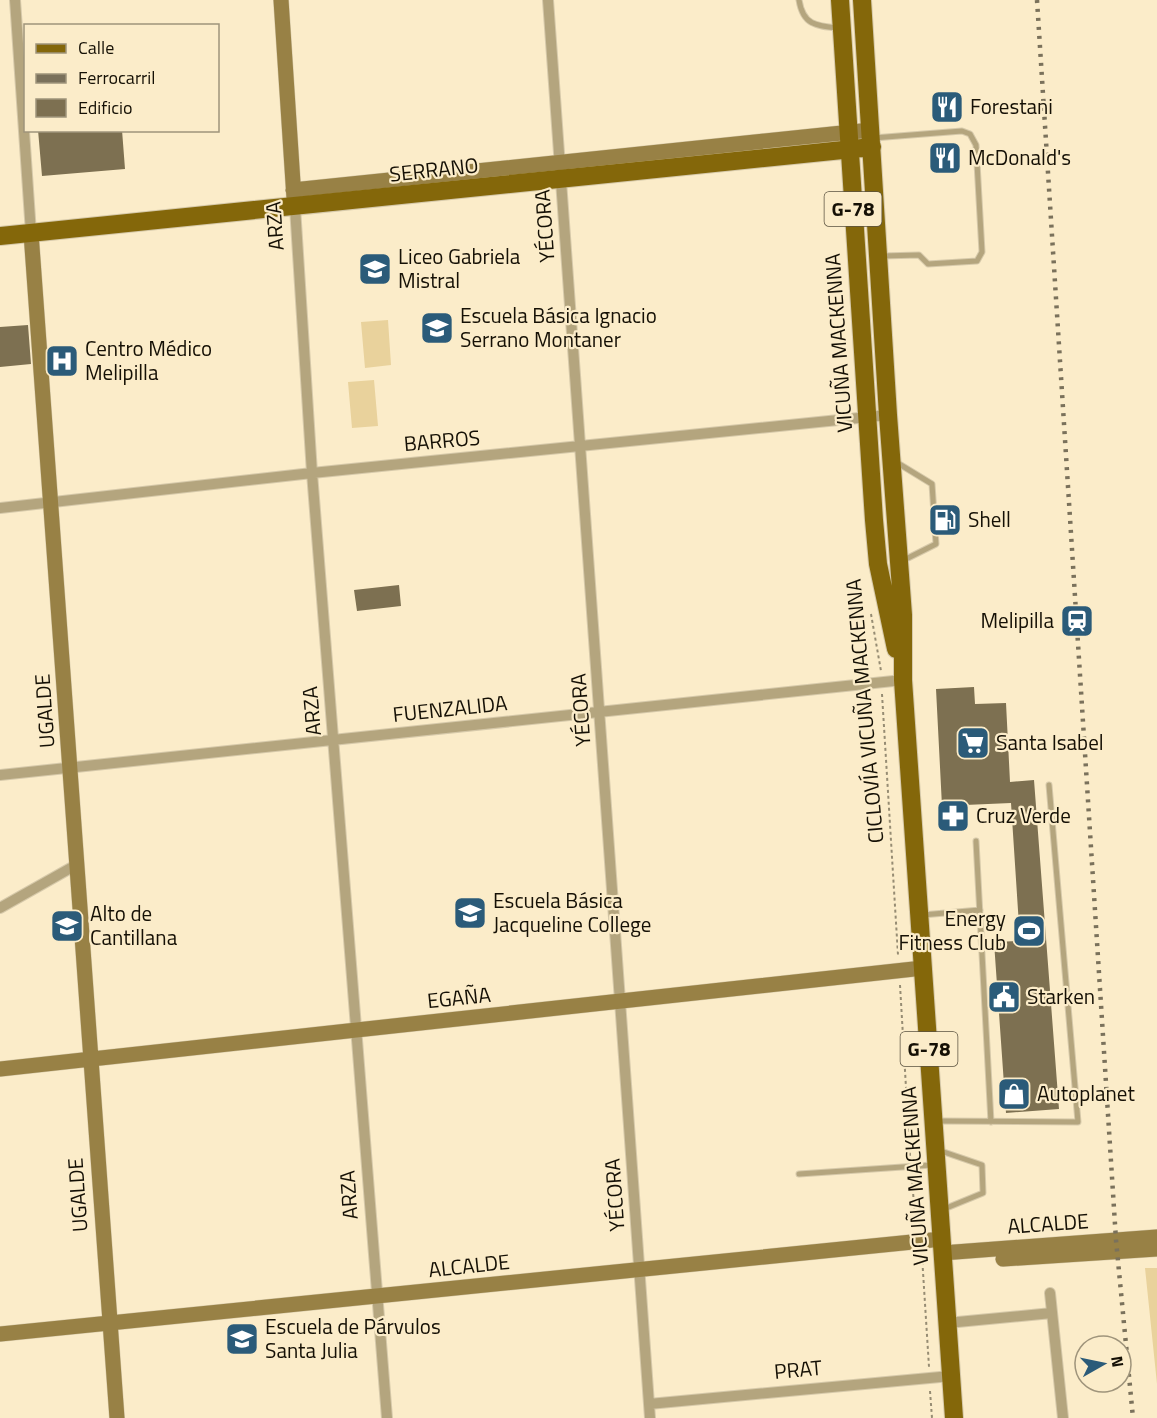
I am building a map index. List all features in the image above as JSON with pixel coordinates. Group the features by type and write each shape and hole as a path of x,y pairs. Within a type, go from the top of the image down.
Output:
{"main road":[{"name":"VICUÑA MACKENNA","path":"840,0 878,564 903,680"},
{"name":"VICUÑA MACKENNA","path":"862,0 888,416 900,562 903,680 954,1418"},
{"name":"SERRANO","path":"0,236 294,198 871,138"}],"street":[{"name":"UGALDE","path":"15,0 24,131"},
{"name":"ARZA","path":"281,0 312,473 335,740 387,1418"},
{"name":"YÉCORA","path":"548,0 650,1418"},
{"name":"UGALDE","path":"24,132 89,1061 117,1418"},
{"name":"BARROS","path":"0,508 312,473 888,416"},
{"name":"FUENZALIDA","path":"0,775 903,680"},
{"path":"0,908 76,865"},
{"name":"EGAÑA","path":"0,1069 923,968"},
{"name":"ALCALDE","path":"942,1251 1157,1237"},
{"name":"ALCALDE","path":"0,1334 921,1241 942,1251 1157,1249"},
{"path":"1050,1293 1063,1418"},
{"path":"947,1323 1052,1313"},
{"name":"PRAT","path":"649,1404 951,1376"}],"lane":[{"path":"799,0 801,14 811,23 842,29"},
{"path":"871,138 962,131 970,134 976,145 981,228 982,252 977,261 928,264 919,255 878,256"},
{"path":"891,458 932,484 936,544 900,562"},
{"path":"934,1121 1078,1122 1049,785"},
{"path":"976,841 991,1122"},
{"path":"919,915 980,910"},
{"path":"799,1174 911,1167 936,1157 982,1165 984,1193 940,1210"}],"path":[{"name":"CICLOVÍA VICUÑA MACKENNA","path":"871,613 881,682 911,1167 914,1206 921,1241 932,1418"}],"shaded area":[{"path":"388,320 391,365 365,368 361,322"},
{"path":"374,380 378,426 352,428 348,382"},
{"path":"1145,1268 1157,1268 1157,1384"}],"building":[{"path":"38,132 122,132 125,169 42,176"},
{"path":"28,325 31,364 0,367 0,327"},
{"path":"399,585 401,606 357,611 354,590"},
{"path":"974,687 975,704 1006,703 1010,782 1034,780 1059,1109 1006,1113 994,942 1020,941 1011,803 942,806 936,689"}],"railway":[{"path":"1037,0 1116,1240 1133,1418"}],"place":[{"name":"Forestani","path":"947,107"},
{"name":"McDonald's","path":"945,158"},
{"name":"Liceo Gabriela Mistral","path":"375,269"},
{"name":"Escuela Básica Ignacio Serrano Montaner","path":"437,328"},
{"name":"Centro Médico Melipilla","path":"62,361"},
{"name":"Shell","path":"945,520"},
{"name":"Melipilla","path":"1077,621"},
{"name":"Santa Isabel","path":"973,743"},
{"name":"Cruz Verde","path":"953,816"},
{"name":"Escuela Básica Jacqueline College","path":"470,913"},
{"name":"Alto de Cantillana","path":"67,926"},
{"name":"Energy Fitness Club","path":"1029,931"},
{"name":"Starken","path":"1004,997"},
{"name":"Autoplanet","path":"1014,1094"},
{"name":"Escuela de Párvulos Santa Julia","path":"242,1339"}]}
